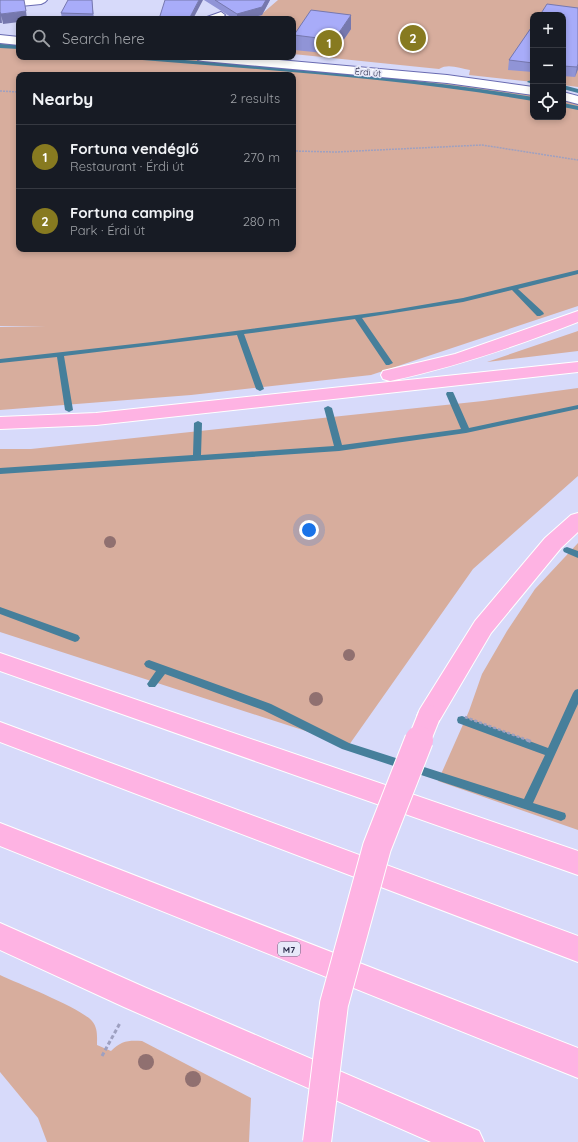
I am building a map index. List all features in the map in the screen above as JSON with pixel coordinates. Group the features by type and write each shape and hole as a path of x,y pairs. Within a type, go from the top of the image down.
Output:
{"highway":[{"path":"248,404 415,370 514,341 578,316"},
{"path":"0,423 96,419 248,404 578,367"},
{"path":"317,1142 334,1004 377,847 429,716 483,627 554,543 578,520"},
{"path":"0,662 578,863"},
{"path":"0,732 578,949"},
{"name":"M7","path":"0,834 578,1063"},
{"path":"0,936 134,998 468,1142"}],"main road":[{"path":"0,4 37,0"},
{"path":"0,39 16,41"},
{"name":"Érdi út","path":"236,60 447,79 530,91"},
{"path":"566,97 578,100"}],"path":[{"path":"0,90 16,92"},
{"path":"296,151 336,152 482,145 578,160"},
{"path":"465,717 532,742"},
{"path":"102,1056 134,998"}],"shaded area":[{"path":"278,0 578,0 578,87 566,85 566,12 530,12 530,82 469,75 470,70 451,66 439,69 296,54 296,16 259,16"},
{"path":"0,42 16,44 16,60 203,60 349,73 486,88 530,95 530,120 566,120 566,102 578,104 578,306 371,375 191,395 0,410 0,327 46,326 0,326"},
{"path":"578,331 578,351 487,362"},
{"path":"578,388 578,476 473,569 349,745 0,632 0,449 31,449 483,401"},
{"path":"578,543 578,830 438,781 469,711 482,674 507,631 535,589"},
{"path":"0,975 49,996 86,1016 95,1026 97,1032 97,1045 111,1051 118,1045 125,1042 142,1041 251,1098 249,1142 47,1142 38,1118 0,1072"}],"building":[{"path":"0,0 24,0 26,11 1,14"},
{"path":"68,0 92,0 93,14 61,13"},
{"path":"165,0 199,0 191,16 160,16"},
{"path":"215,0 266,0 262,7 237,14"},
{"path":"547,4 578,8 577,67 566,66 566,12 542,12"},
{"path":"311,10 351,15 334,40 296,35 296,32"},
{"path":"530,29 530,63 509,60"}],"waterway":[{"path":"0,46 16,47"},
{"path":"168,60 382,78 530,99"},
{"path":"566,88 578,91"},
{"path":"566,106 578,108"},
{"path":"60,354 152,344 387,313 463,300 578,272"},
{"path":"514,288 540,314"},
{"path":"357,317 389,363"},
{"path":"240,333 260,389"},
{"path":"0,361 60,354"},
{"path":"60,354 69,410"},
{"path":"450,394 466,431"},
{"path":"466,431 578,407"},
{"path":"328,408 339,448"},
{"path":"197,458 198,423"},
{"path":"339,448 466,431"},
{"path":"197,458 339,448"},
{"path":"0,471 197,458"},
{"path":"567,550 578,555"},
{"path":"0,610 75,638"},
{"path":"149,664 163,669"},
{"path":"152,684 163,669"},
{"path":"163,669 267,707 346,746 527,805"},
{"path":"551,753 578,693"},
{"path":"462,720 551,753"},
{"path":"527,805 551,753"},
{"path":"527,805 561,816"}],"place":[{"name":"Fortuna camping","path":"413,38"},
{"name":"Fortuna vendéglő","path":"329,43"}]}
